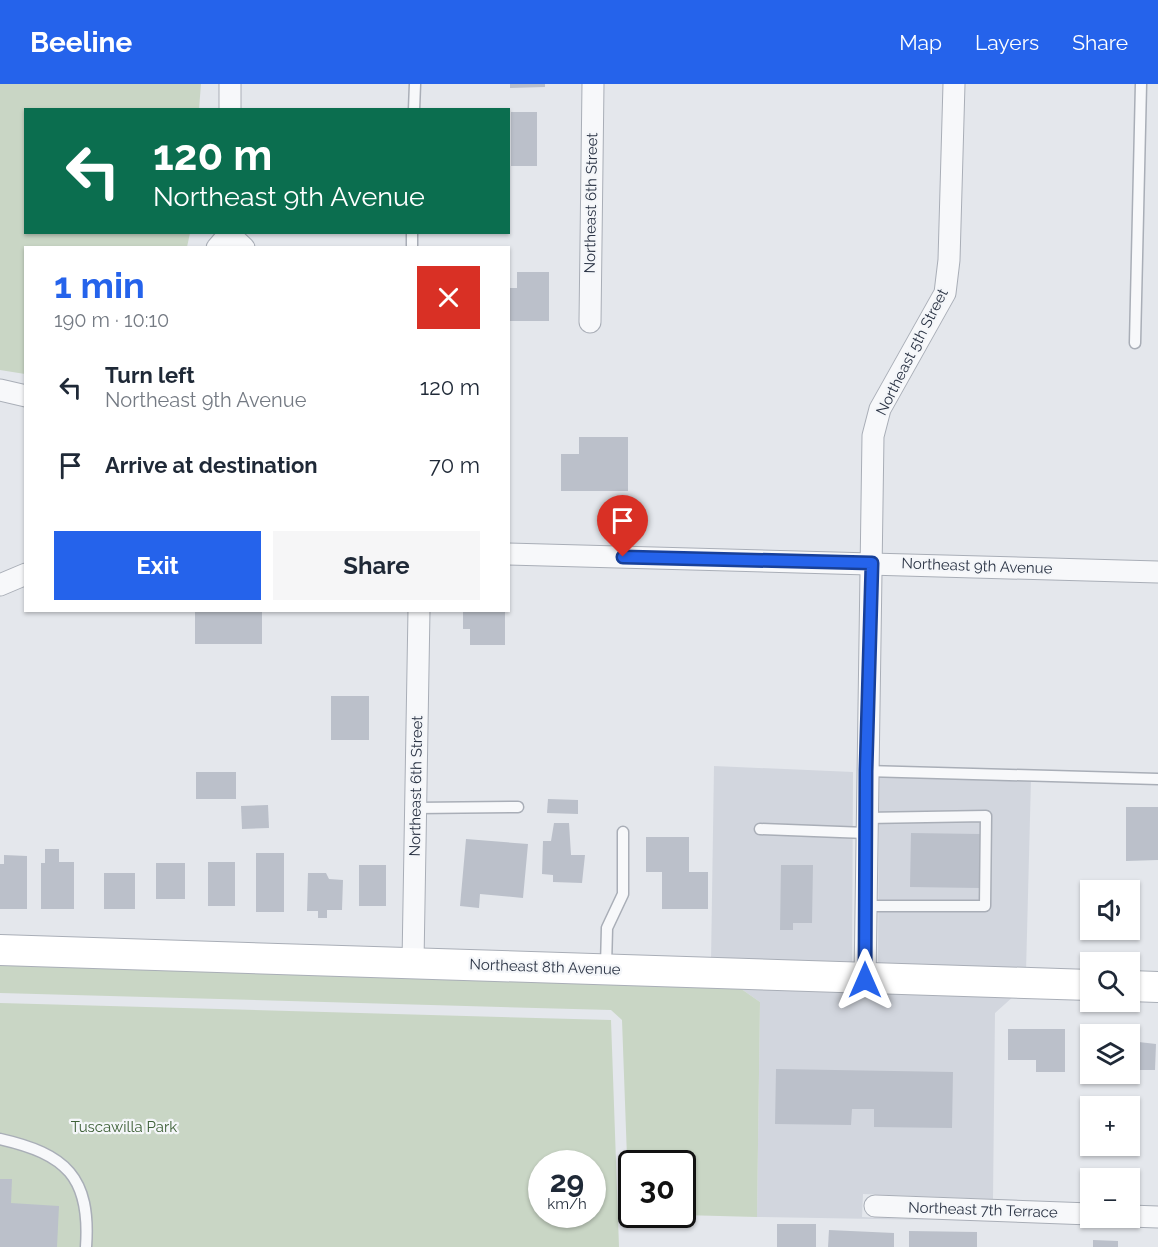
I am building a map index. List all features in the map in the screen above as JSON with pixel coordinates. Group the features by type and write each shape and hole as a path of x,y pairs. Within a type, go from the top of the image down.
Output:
{"main road":[{"name":"Northeast 8th Avenue","path":"0,950 413,962 865,980 1080,985"},
{"path":"1140,986 1158,987"}],"street":[{"path":"230,84 230,108"},
{"name":"Northeast 6th Street","path":"590,322 592,84"},
{"name":"Northeast 5th Street","path":"865,980 866,771 873,436 880,410 945,293 949,260 954,84"},
{"path":"0,390 24,396"},
{"name":"Northeast 9th Avenue","path":"510,554 1158,572"},
{"path":"0,585 24,575"},
{"name":"Northeast 6th Street","path":"413,962 419,612"},
{"name":"Northeast 7th Terrace","path":"875,1206 1080,1214"},
{"path":"1140,1216 1158,1217"}],"lane":[{"path":"414,108 415,84"},
{"path":"1135,343 1141,84"},
{"path":"866,771 1158,779"},
{"path":"416,808 518,807"},
{"path":"760,829 866,825 986,816 985,906 865,906"},
{"path":"606,970 607,928 623,894 623,832"},
{"path":"0,1139 36,1148 68,1170 81,1186 86,1205 86,1247"}],"shaded area":[{"path":"714,766 853,772 852,967 711,962"},
{"path":"879,773 1031,779 1026,972 878,968"},
{"path":"737,986 1015,995 995,1013 993,1199 863,1194 862,1217 933,1220 757,1217 760,1002"}],"green space":[{"path":"0,84 201,84 199,108 24,108 24,234 190,234 187,246 24,246 24,374 0,370"},
{"path":"0,962 737,986 760,1002 757,1217 696,1215 696,1150 627,1150 622,1020 611,1010 0,993"},
{"name":"Tuscawilla Park","path":"0,1003 611,1020 619,1247 0,1247"}],"building":[{"path":"510,84 545,84 545,87 510,88"},
{"path":"511,112 537,112 537,166 511,166"},
{"path":"517,272 549,272 549,321 510,321 510,288 517,288"},
{"path":"579,437 628,437 628,491 561,491 561,454 579,454"},
{"path":"195,612 262,612 262,644 195,644"},
{"path":"463,612 505,612 505,645 470,645 470,629 463,629"},
{"path":"331,696 369,696 369,740 331,740"},
{"path":"196,772 236,772 236,799 196,799"},
{"path":"548,799 578,800 578,814 547,813"},
{"path":"268,805 269,828 242,829 241,806"},
{"path":"1126,807 1158,807 1158,860 1126,861"},
{"path":"554,823 569,823 571,855 585,855 582,883 553,882 553,875 542,874 543,841 551,841"},
{"path":"911,833 980,834 979,888 910,887"},
{"path":"646,837 689,837 689,872 708,872 708,909 662,909 662,872 646,872"},
{"path":"466,839 528,844 523,898 480,894 479,908 460,906"},
{"path":"45,849 59,849 59,862 74,862 74,909 41,909 41,863 45,863"},
{"path":"256,853 284,853 284,912 256,912"},
{"path":"4,855 27,856 27,909 0,909 0,864 4,864"},
{"path":"208,862 235,862 235,906 208,906"},
{"path":"156,863 185,863 185,899 156,899"},
{"path":"359,865 386,865 386,906 359,906"},
{"path":"781,865 813,865 812,923 793,923 793,930 780,930"},
{"path":"104,873 135,873 135,909 104,909"},
{"path":"308,873 326,873 329,879 343,880 342,910 327,910 327,918 318,918 318,911 307,911"},
{"path":"1008,1029 1065,1029 1065,1072 1036,1072 1036,1060 1008,1060"},
{"path":"1140,1042 1156,1044 1155,1070 1140,1070"},
{"path":"776,1069 953,1072 952,1128 874,1127 874,1109 852,1109 851,1125 775,1124"},
{"path":"0,1179 12,1179 11,1203 59,1206 57,1247 0,1247"},
{"path":"777,1224 816,1224 816,1247 777,1247"},
{"path":"829,1230 894,1233 894,1247 828,1247"},
{"path":"909,1231 977,1232 977,1247 909,1247"},
{"path":"1093,1240 1118,1241 1118,1247 1093,1247"}],"route":[{"path":"623,557 872,563 866,771 865,980"}]}
